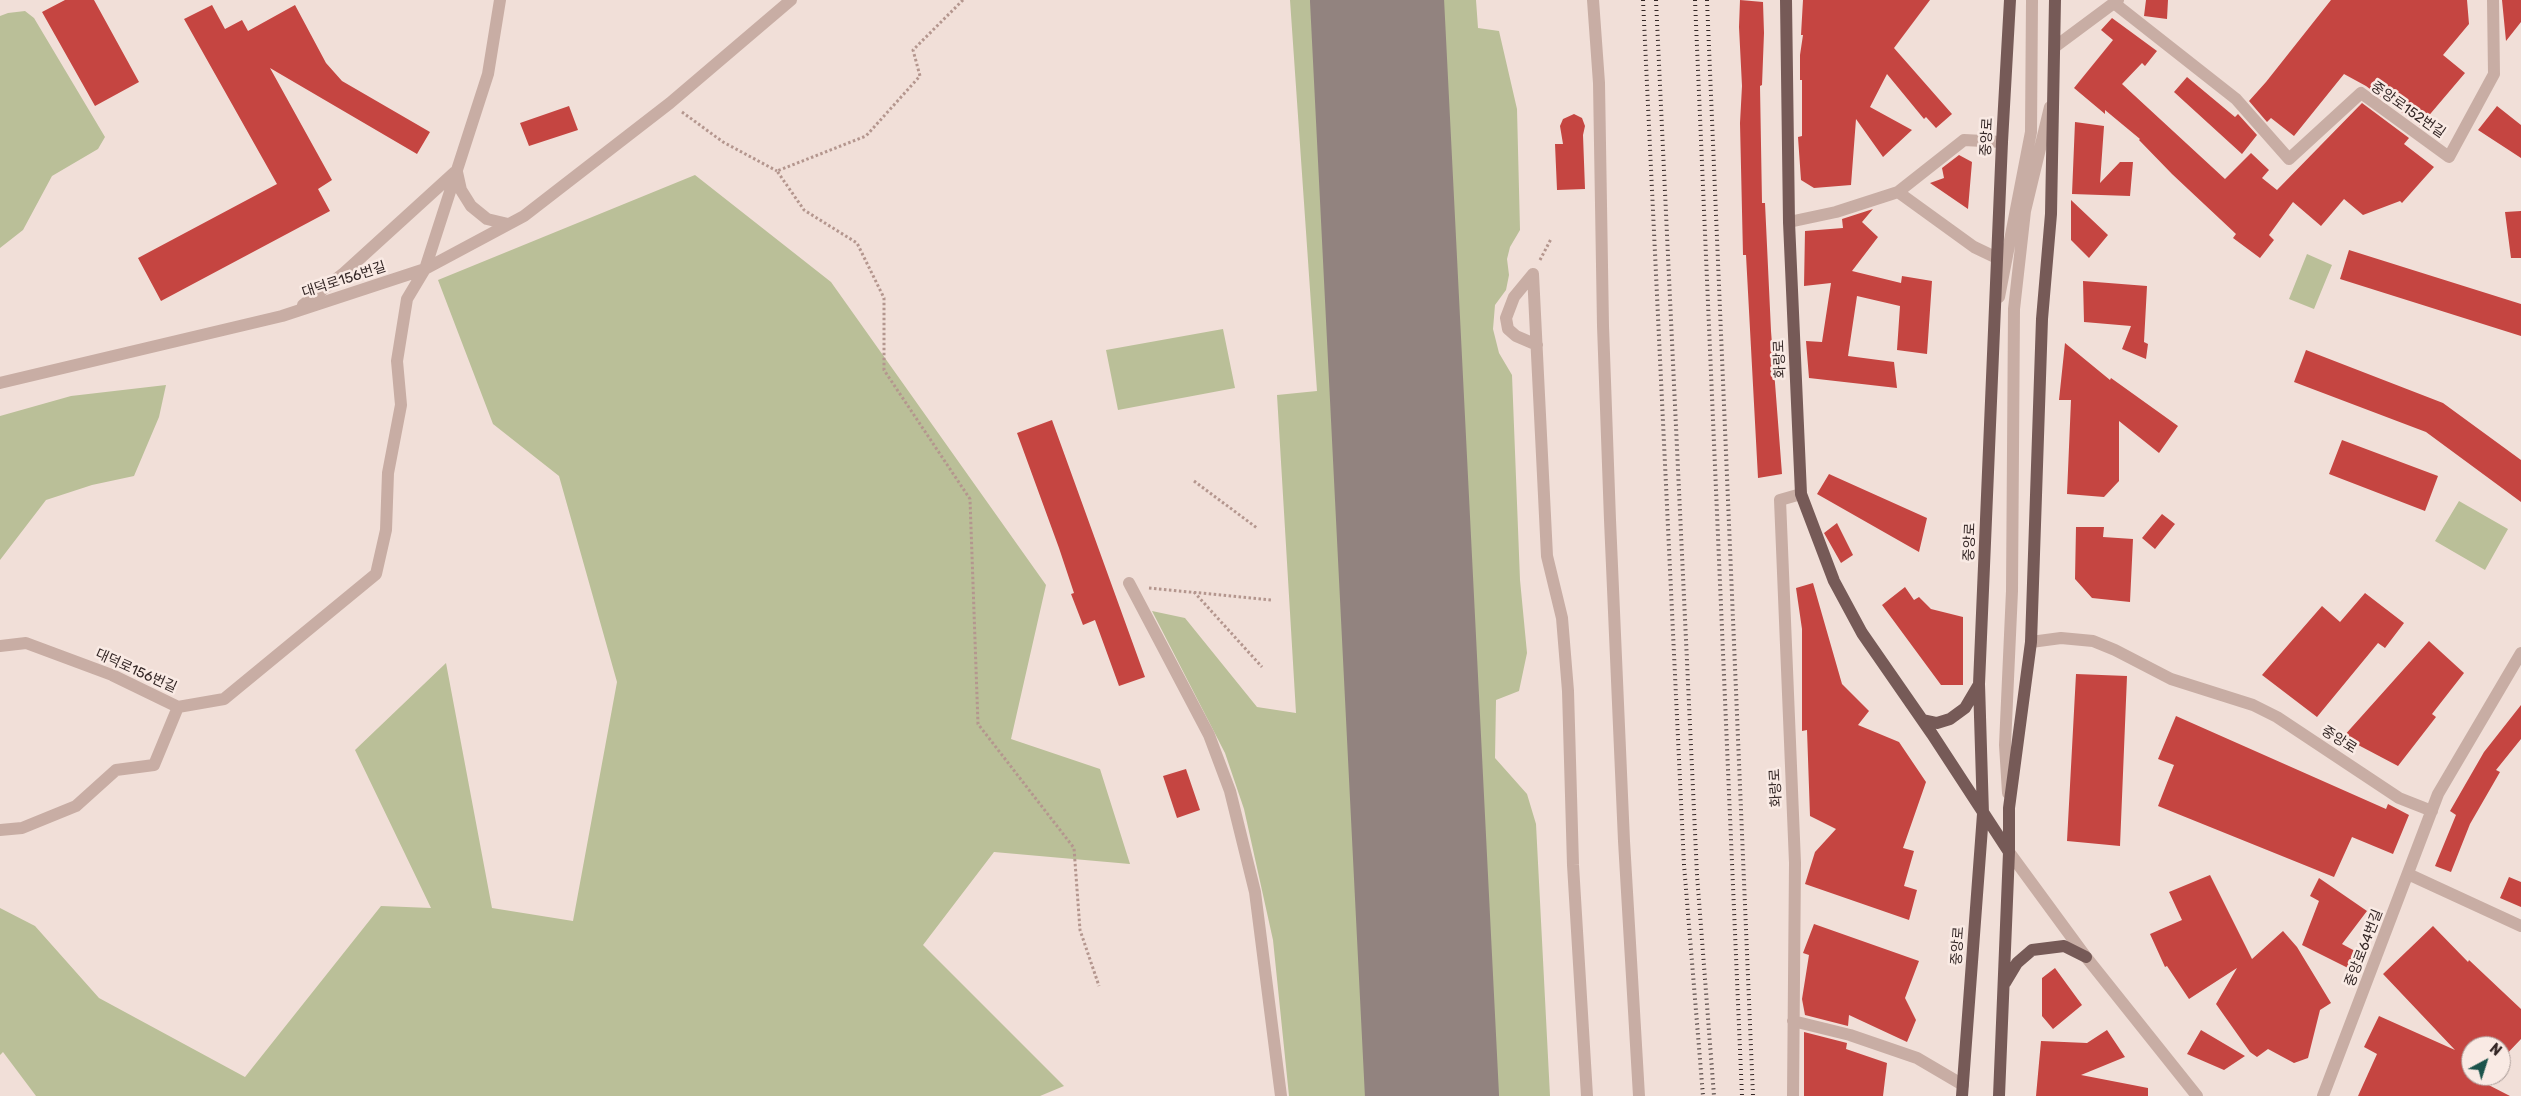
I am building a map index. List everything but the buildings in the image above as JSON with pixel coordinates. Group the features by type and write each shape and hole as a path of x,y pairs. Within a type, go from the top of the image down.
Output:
{"main road":[{"name":"화랑로","path":"1786,0 1789,222 1801,494 1834,581 1857,624 1923,720 2009,852"},
{"name":"중앙로","path":"1962,1091 1984,814 1979,684 2002,142 2010,0"},
{"path":"1999,1096 2009,852 2009,808 2031,642 2042,318 2052,214 2056,46 2055,0"},
{"path":"1923,720 1937,723 1950,719 1965,708 1979,684"},
{"path":"2004,985 2017,963 2032,950 2064,946 2086,957"}],"street":[{"path":"178,707 224,699 376,574 386,530 388,473 401,405 397,361 407,299 425,269 488,74 500,0"},
{"name":"대덕로156번길","path":"0,383 294,312 425,269 524,216 670,103 791,0"},
{"path":"1593,0 1599,83 1604,336 1624,841 1639,1096"},
{"path":"1994,324 2031,132 2032,0"},
{"name":"중앙로152번길","path":"2056,46 2116,1 2236,100 2289,159 2361,93 2449,157 2494,74 2493,0"},
{"path":"2009,808 2004,745 2012,591 2014,310 2025,211 2055,88"},
{"path":"1789,222 1836,212 1898,192 1964,140 2002,142"},
{"path":"457,171 461,190 471,206 487,219 508,224"},
{"path":"294,312 344,273 457,171"},
{"path":"1898,192 1974,247 1997,258"},
{"path":"1533,274 1514,297 1506,318 1508,329 1516,336 1537,345"},
{"path":"1533,274 1547,556 1562,618 1568,691 1573,874 1587,1096"},
{"name":"화랑로","path":"1793,1096 1795,863 1780,500 1801,494"},
{"path":"1130,584 1209,735 1230,791 1255,892 1281,1096"},
{"name":"중앙로","path":"2031,642 2062,638 2093,641 2115,650 2171,679 2253,704 2278,717 2399,798 2432,811"},
{"name":"대덕로156번길","path":"0,646 26,643 112,675 178,707 154,765 116,770 76,806 22,828 0,830"},
{"name":"중앙로64번길","path":"2323,1096 2438,794 2520,655"},
{"path":"2009,852 2086,957 2197,1096"},
{"path":"2408,874 2521,926"},
{"name":"중앙로","path":"1793,1021 1850,1035 1917,1058 1962,1091"}],"path":[{"path":"777,171 866,136 920,76 913,50 963,0"},
{"path":"670,103 723,142 777,171 804,210 857,243 884,298 884,370 970,499 978,724 1074,848 1080,930 1099,986"},
{"path":"1533,274 1551,239"},
{"path":"1194,481 1257,528"},
{"path":"1130,584 1272,600"},
{"path":"1193,592 1262,667"}],"green space":[{"path":"1290,0 1345,0 1397,1096 1289,1096 1273,940 1244,809 1225,753 1152,611 1185,618 1257,707 1296,713 1277,395 1317,391"},
{"path":"1401,0 1476,0 1478,28 1499,31 1517,109 1520,230 1510,247 1507,259 1509,275 1506,290 1495,305 1493,329 1499,353 1512,375 1520,580 1527,653 1519,691 1496,700 1495,758 1527,794 1536,824 1550,1096 1455,1096"},
{"path":"25,11 34,18 105,137 98,149 52,176 23,230 0,248 0,16"},
{"path":"695,175 831,282 1046,585 1011,739 1100,769 1130,864 994,852 923,945 1064,1086 1040,1096 36,1096 3,1052 0,1055 0,908 35,926 99,998 245,1077 381,906 431,908 355,750 446,663 492,908 573,921 617,682 559,476 493,424 438,280"},
{"path":"2307,254 2332,265 2314,309 2289,299"},
{"path":"1223,329 1235,388 1118,410 1106,350"},
{"path":"166,385 159,417 134,476 92,485 46,500 0,560 0,416 71,396"},
{"path":"2459,501 2508,529 2485,570 2435,541"}],"runway":[{"path":"1377,0 1432,1096"}],"railway":[{"path":"1643,0 1684,865 1703,1096"},
{"path":"1656,0 1697,875 1714,1096"},
{"path":"1695,0 1742,1096"},
{"path":"1707,0 1753,1096"}]}
